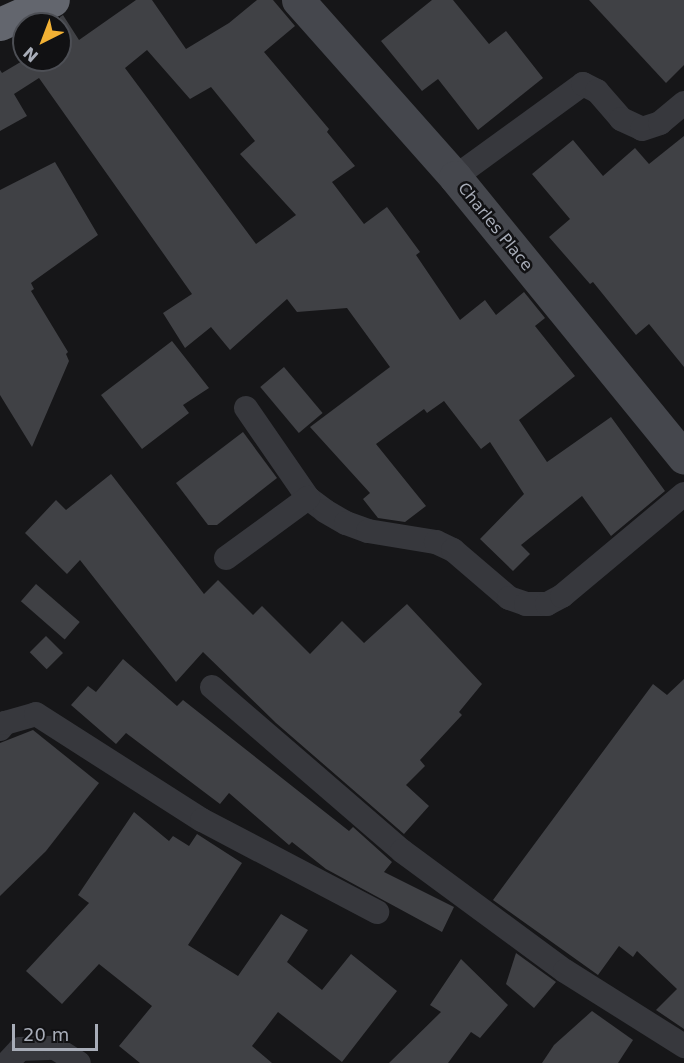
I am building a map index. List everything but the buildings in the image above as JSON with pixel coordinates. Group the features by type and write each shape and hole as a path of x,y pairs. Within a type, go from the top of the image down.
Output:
{"highway":[{"path":"0,24 53,0"}],"street":[{"name":"Charles Place","path":"299,1 455,177 684,458"},
{"path":"455,177 583,84 597,91 621,118 642,129 660,123 684,103"},
{"path":"246,408 308,498 346,523 368,531 436,542 453,550 509,598 535,604 547,604 562,596 684,494"},
{"path":"226,558 308,498"},
{"path":"212,687 402,851 566,971 684,1046"},
{"path":"0,729 5,723 36,714 202,820 377,912"},
{"path":"7,1063 20,1049 55,1048 79,1063"}]}
